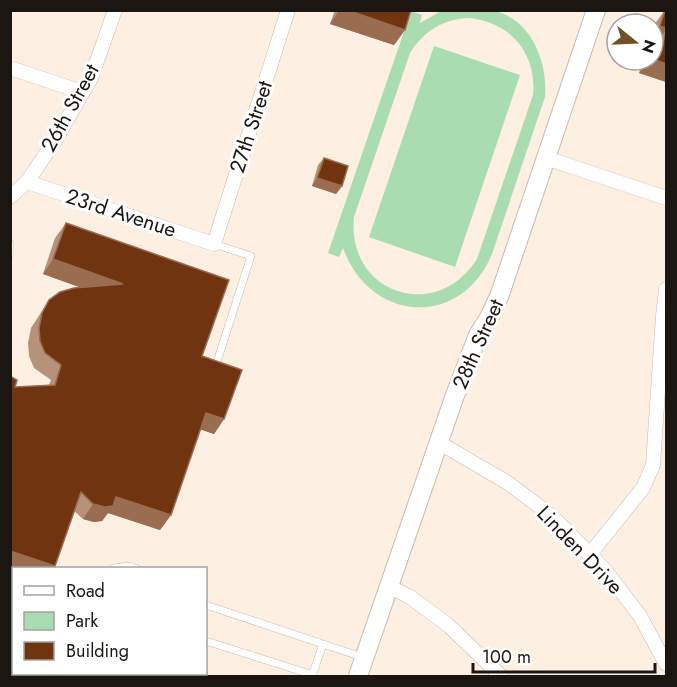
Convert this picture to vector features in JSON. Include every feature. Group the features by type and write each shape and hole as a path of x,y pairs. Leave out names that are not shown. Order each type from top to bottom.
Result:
{"street":[{"name":"26th Street","path":"10,197 27,182 54,142 91,78 115,10"},
{"name":"27th Street","path":"214,244 288,10"},
{"name":"28th Street","path":"358,676 438,442 478,335 500,294 596,10"},
{"path":"10,68 82,92"},
{"path":"546,158 666,198"},
{"name":"23rd Avenue","path":"27,182 214,244"},
{"path":"590,554 643,488 653,465 666,289"},
{"name":"Linden Drive","path":"438,442 508,483 552,516 604,569 640,616 666,664"},
{"path":"388,585 410,597 448,625 501,676"}],"lane":[{"path":"10,244 10,254"},
{"path":"214,244 251,256 214,371"},
{"path":"207,605 364,658"},
{"path":"207,641 313,676 323,644"}],"green space":[{"path":"443,10 489,10 508,16 519,23 535,45 544,70 545,97 492,254 478,278 459,295 438,305 416,307 394,303 373,291 356,273 343,248 339,257 328,253 411,11 422,15 420,23","holes":["469,18 484,21 509,33 526,54 531,66 533,95 477,259 460,279 439,291 418,294 397,291 379,281 364,265 355,243 354,217 410,53 415,45 435,28 451,21"]},
{"path":"434,46 520,75 455,267 369,237"}],"building":[{"path":"347,10 411,10 405,30"},
{"path":"666,32 666,64 665,64"},
{"path":"324,158 348,166 342,186 317,178"},
{"path":"66,223 229,280 202,356 242,370 224,419 206,413 171,515 116,497 113,506 93,504 81,492 55,566 10,551 10,376 17,380 15,387 55,385 61,365 45,353 40,341 39,328 42,313 49,300 60,292 74,288 123,284 53,259"}]}
